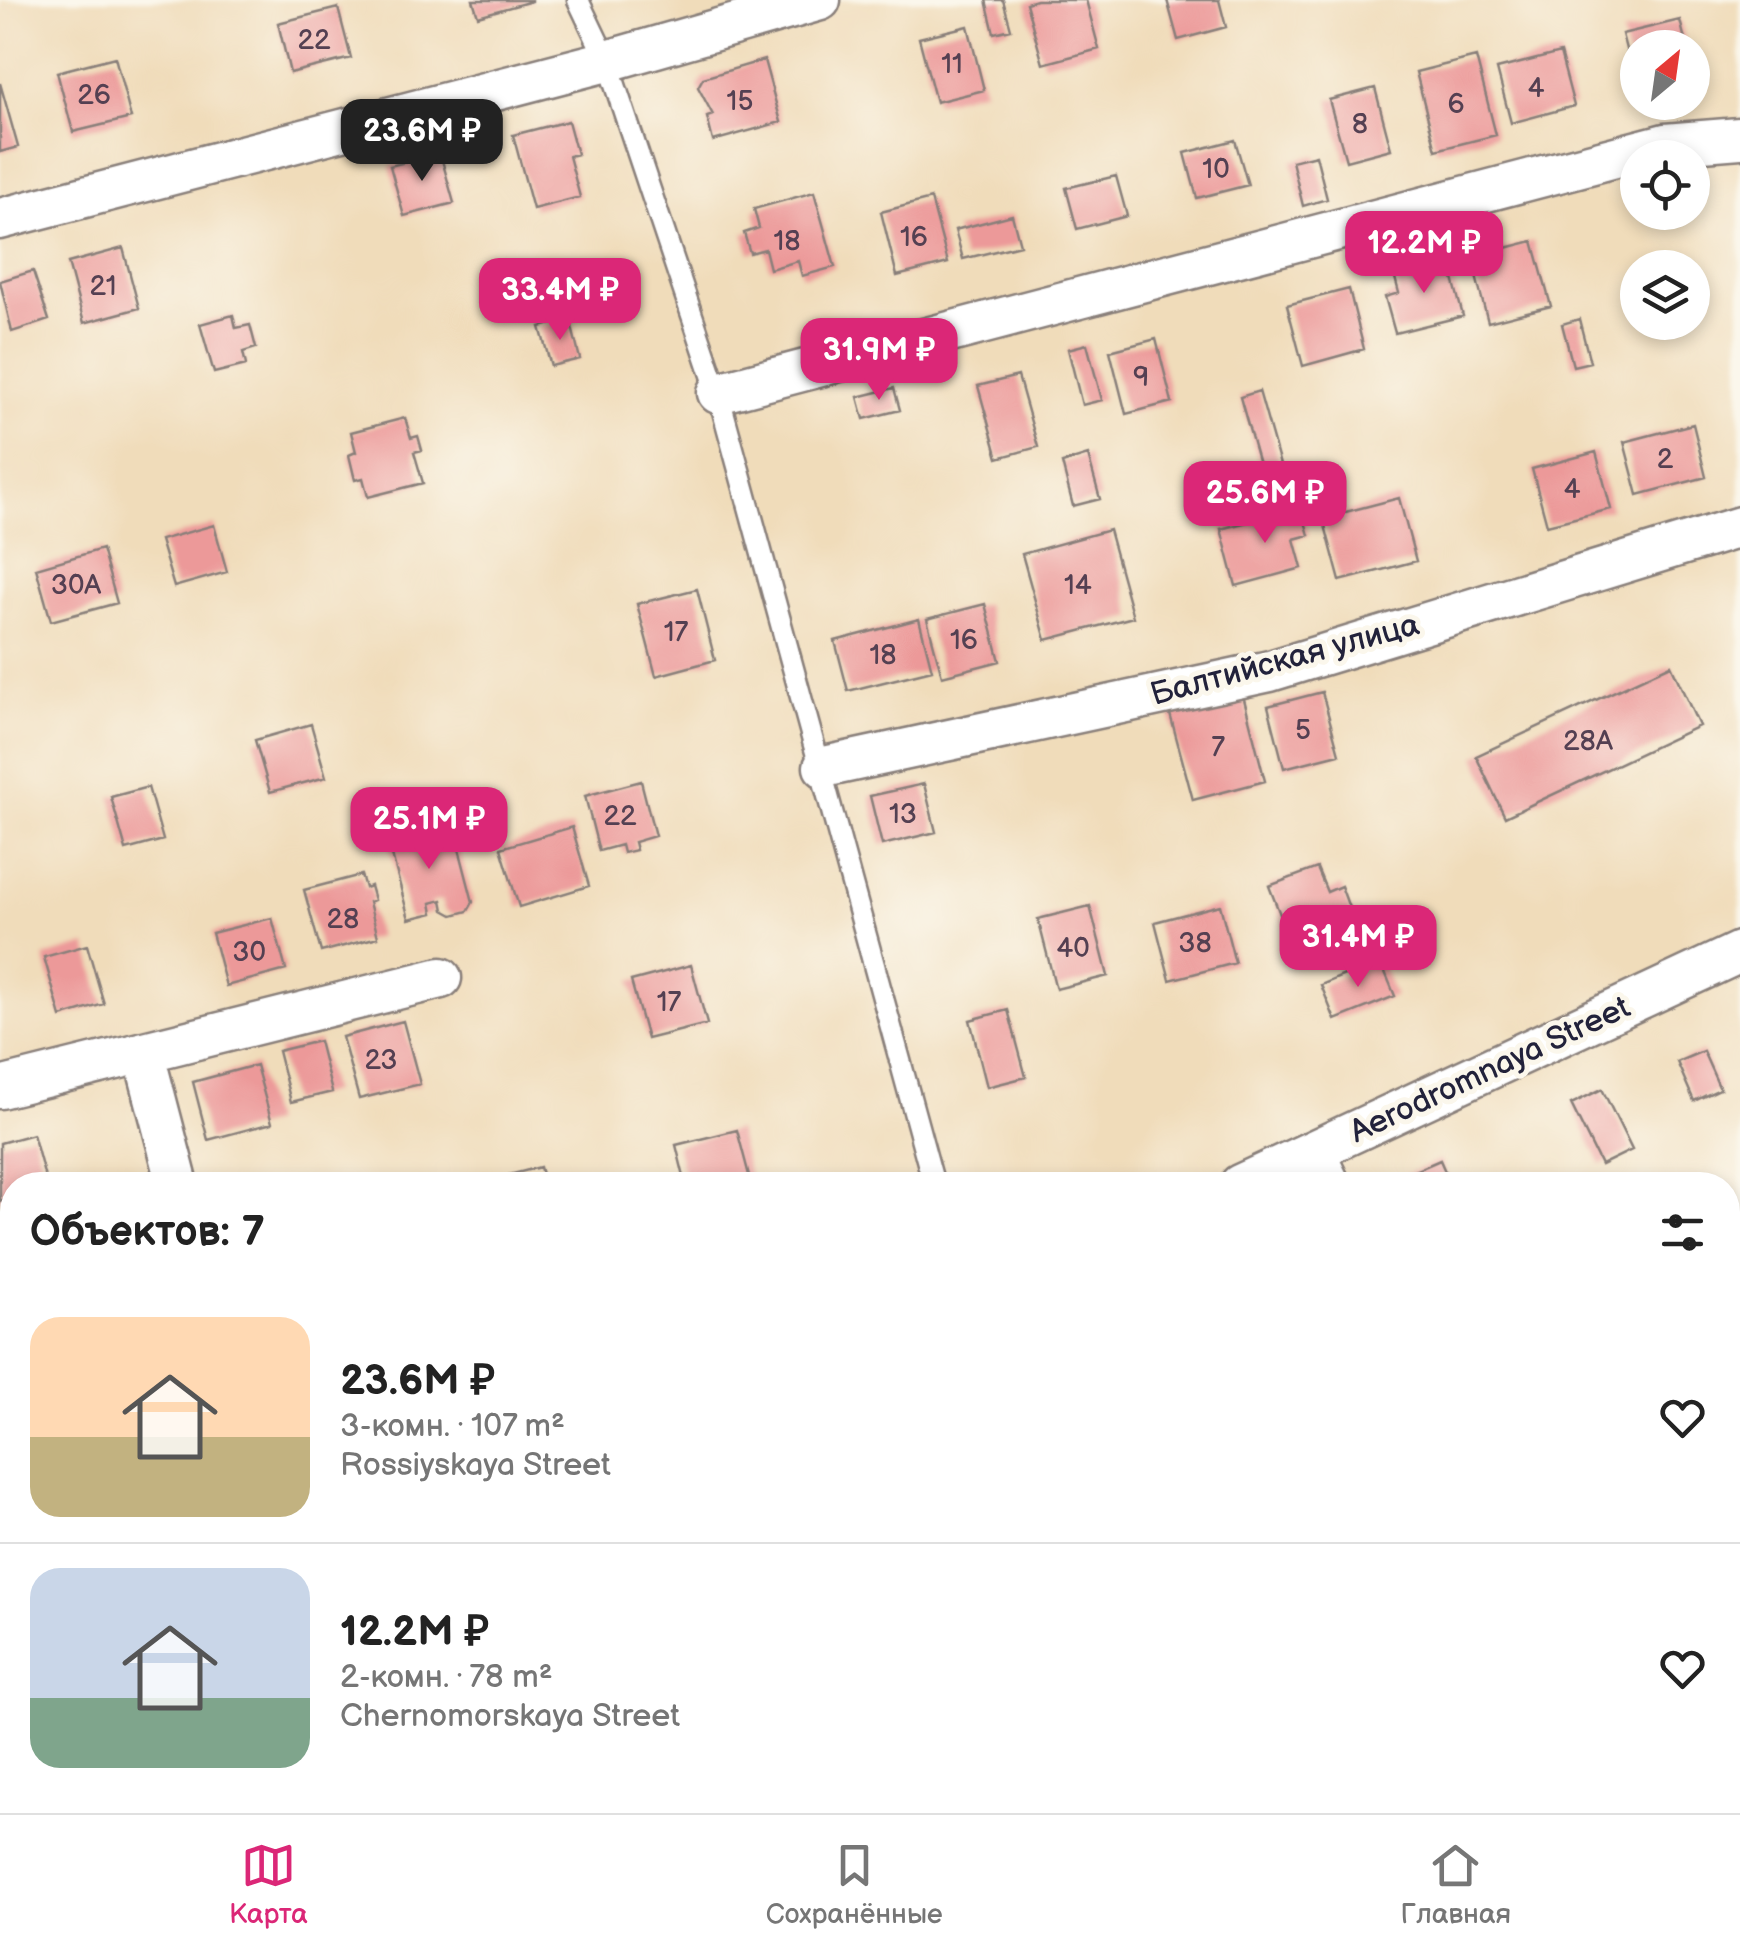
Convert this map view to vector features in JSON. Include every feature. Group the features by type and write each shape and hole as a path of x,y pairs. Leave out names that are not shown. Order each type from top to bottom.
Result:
{"street":[{"path":"0,219 607,61 820,0"},
{"path":"718,393 1666,144 1740,138"},
{"name":"Балтийская улица","path":"824,767 1270,670 1740,528"},
{"name":"Aerodromnaya Street","path":"1322,1169 1740,952"},
{"path":"0,1088 441,978"},
{"path":"144,1055 175,1172"}],"lane":[{"path":"578,0 607,61 718,393 824,767 931,1172"}],"building":[{"path":"473,0 532,0 532,1 478,16"},
{"path":"986,0 1003,0 1011,29 994,33"},
{"path":"1086,0 1099,49 1043,64 1026,3"},
{"path":"1167,0 1219,0 1226,27 1178,40"},
{"path":"338,8 351,58 290,73 278,23"},
{"path":"1680,20 1682,30 1639,30"},
{"path":"968,26 984,90 936,102 919,38"},
{"path":"1560,53 1574,106 1511,123 1497,69"},
{"path":"115,57 131,118 73,132 57,72"},
{"path":"1476,57 1496,135 1436,150 1416,72"},
{"path":"764,60 781,122 713,141 707,117 713,115 698,87 703,78"},
{"path":"0,83 18,147 0,152"},
{"path":"1375,88 1391,149 1346,161 1329,100"},
{"path":"568,121 577,154 569,156 580,197 533,209 513,135"},
{"path":"1235,140 1248,185 1197,198 1185,153"},
{"path":"440,153 454,203 404,216 390,166"},
{"path":"1316,155 1327,199 1303,206 1292,161"},
{"path":"1116,176 1127,216 1077,229 1066,188"},
{"path":"814,192 835,267 802,276 798,261 770,269 765,249 750,253 744,233 759,228 754,209"},
{"path":"931,199 948,263 897,276 881,212"},
{"path":"1012,215 1020,245 963,259 955,230"},
{"path":"1533,241 1551,306 1488,322 1471,257"},
{"path":"123,248 139,308 84,323 68,263"},
{"path":"1447,256 1463,316 1395,333 1385,297 1399,293 1393,270"},
{"path":"33,271 49,320 12,332 0,281"},
{"path":"1349,289 1364,349 1303,366 1287,305"},
{"path":"233,315 236,328 250,325 256,348 243,352 246,365 214,373 200,324"},
{"path":"570,319 580,359 551,366 540,327"},
{"path":"1579,319 1590,362 1573,366 1562,324"},
{"path":"1156,339 1172,402 1126,414 1110,351"},
{"path":"1087,344 1102,400 1082,405 1068,349"},
{"path":"1018,376 1038,447 998,458 978,386"},
{"path":"894,388 900,410 864,419 858,397"},
{"path":"1259,391 1280,465 1261,471 1240,397"},
{"path":"405,418 411,438 418,436 422,450 414,452 423,483 368,497 363,478 355,480 349,455 356,452 351,432"},
{"path":"1693,424 1706,477 1638,495 1624,442"},
{"path":"1596,452 1611,509 1547,525 1532,469"},
{"path":"1088,455 1100,499 1073,506 1062,463"},
{"path":"1399,498 1416,561 1340,581 1323,518"},
{"path":"1301,508 1309,535 1294,539 1302,568 1236,586 1221,529"},
{"path":"214,525 227,572 174,587 160,540"},
{"path":"1109,530 1133,617 1046,640 1022,554"},
{"path":"102,549 117,603 51,621 36,568"},
{"path":"697,589 715,660 656,676 637,604"},
{"path":"985,604 1000,661 942,676 927,619"},
{"path":"919,619 932,670 848,691 835,641"},
{"path":"1671,665 1699,726 1505,817 1476,756"},
{"path":"1322,692 1339,754 1284,768 1268,706"},
{"path":"1243,695 1265,781 1193,800 1170,714"},
{"path":"311,724 326,777 270,792 255,740"},
{"path":"641,781 655,836 634,842 636,850 623,853 621,845 599,851 585,796"},
{"path":"924,784 936,832 882,845 870,796"},
{"path":"148,787 163,840 126,850 111,797"},
{"path":"412,822 418,843 455,833 473,902 468,911 453,915 444,910 442,900 431,903 433,913 409,919 385,829"},
{"path":"572,827 589,886 519,907 501,848"},
{"path":"1317,868 1327,892 1341,886 1355,924 1293,948 1269,886"},
{"path":"361,875 374,900 369,902 378,937 321,952 304,890"},
{"path":"1220,905 1235,963 1170,980 1155,922"},
{"path":"1090,906 1108,976 1056,989 1038,919"},
{"path":"272,918 286,970 226,986 212,933"},
{"path":"87,945 104,1004 61,1017 44,957"},
{"path":"1380,960 1395,996 1335,1020 1321,985"},
{"path":"691,965 707,1024 647,1039 631,981"},
{"path":"1008,1010 1026,1077 987,1087 970,1020"},
{"path":"403,1021 420,1084 359,1099 342,1037"},
{"path":"319,1041 332,1092 291,1102 278,1051"},
{"path":"1703,1051 1720,1089 1694,1101 1677,1062"},
{"path":"256,1065 272,1123 208,1140 193,1082"},
{"path":"1602,1089 1632,1150 1601,1165 1571,1104"},
{"path":"737,1130 748,1172 683,1172 676,1145"},
{"path":"33,1134 43,1172 0,1172 0,1143"},
{"path":"1440,1160 1445,1172 1412,1172"}]}
